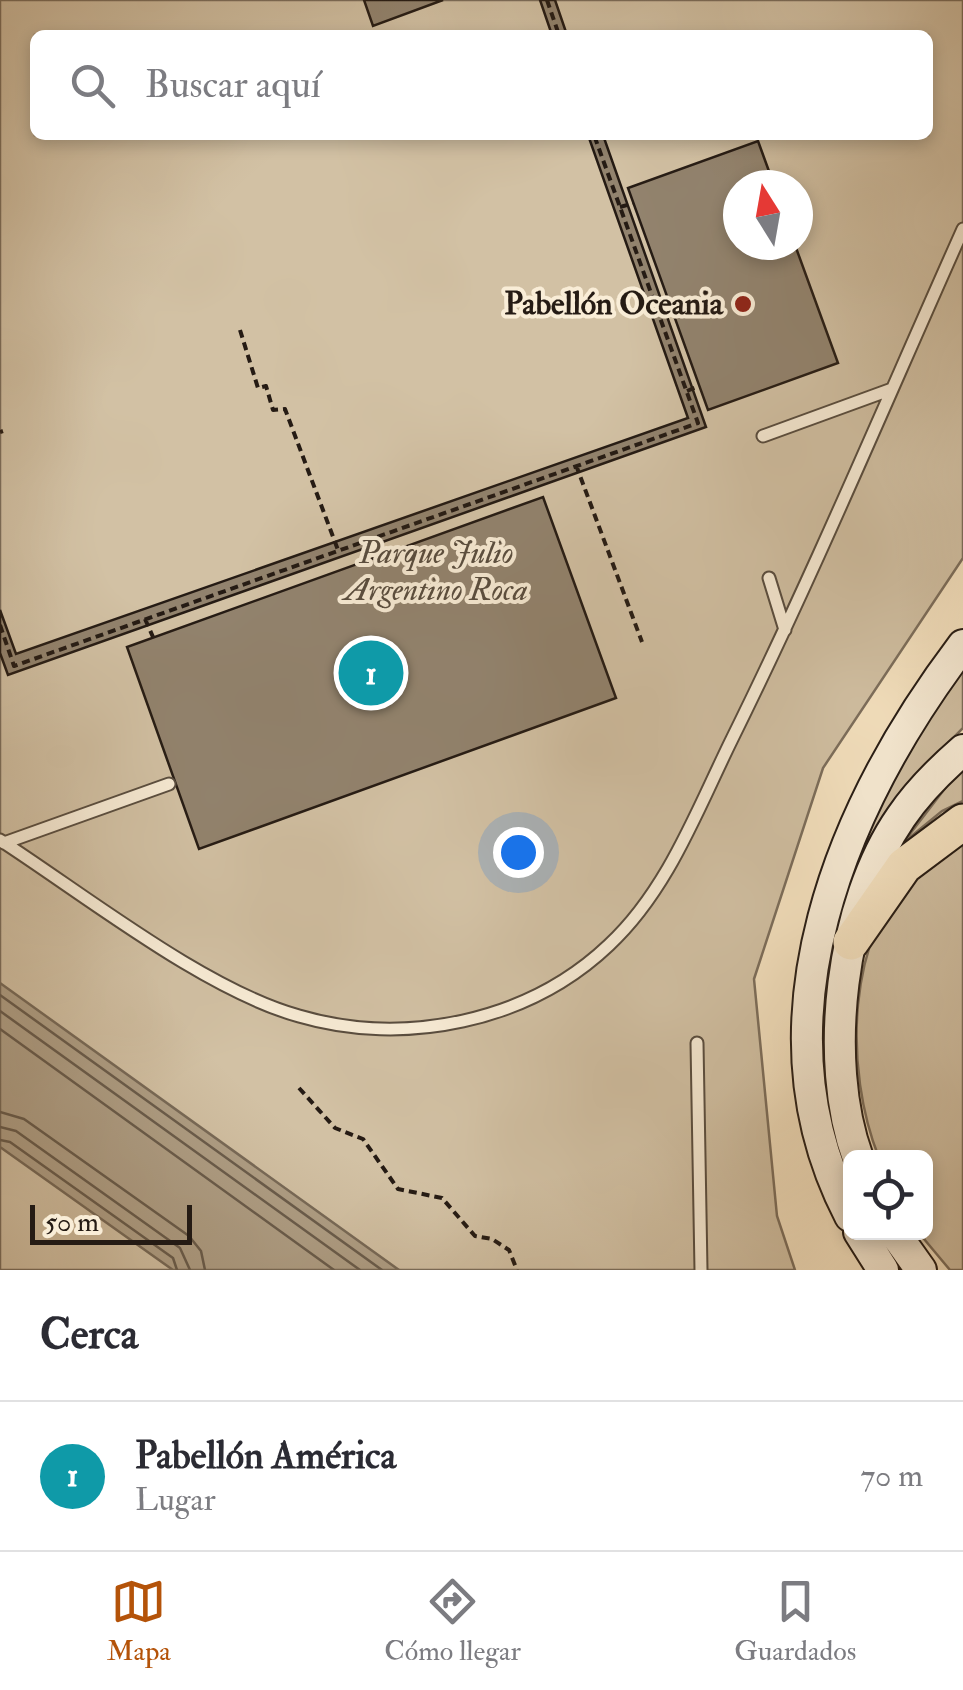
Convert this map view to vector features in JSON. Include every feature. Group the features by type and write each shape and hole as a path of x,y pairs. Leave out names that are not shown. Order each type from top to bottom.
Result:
{"main road":[{"path":"843,1200 823,1154 807,1073 805,1032 815,946 840,862 872,788 921,702 963,645"},
{"path":"856,1150 841,1068 842,1002 851,942 870,880 900,818 963,750"},
{"path":"851,942 904,866 963,822"},
{"path":"865,1240 883,1270"},
{"path":"900,1240 921,1270"}],"lane":[{"path":"2,842 224,985 298,1016 376,1032 437,1028 496,1011 559,984 608,947 651,900 785,630 963,229"},
{"path":"763,436 892,390"},
{"path":"769,578 785,630"},
{"path":"2,842 168,784"},
{"path":"697,1044 702,1270"}],"path":[{"path":"546,0 557,30"},
{"path":"0,626 14,666 698,423 596,140"},
{"path":"620,207 634,202"},
{"path":"240,330 258,388 266,386 273,410 285,408 338,550"},
{"path":"687,391 700,386"},
{"path":"576,465 642,642"},
{"path":"145,619 153,637"},
{"path":"299,1088 336,1128 363,1139 398,1189 442,1198 474,1236 492,1239 508,1250 517,1270"}],"green space":[{"name":"Parque Julio Argentino Roca","path":"0,0 963,0 963,558 823,768 754,979 777,1216 795,1270 0,1270"},
{"path":"963,655 963,728 902,790 850,867 876,795"},
{"path":"963,765 963,801 942,811 903,843"},
{"path":"963,834 963,1270 950,1270 925,1240 933,1240 933,1150 876,1150 860,1085 857,1045 864,965 876,928 894,894 918,865"}],"water":[{"path":"0,983 399,1270 173,1270 0,1147"}],"building":[{"path":"364,0 443,0 373,26"},
{"path":"540,0 555,0 565,30 550,30"},
{"path":"590,140 605,140 706,427 8,675 0,653 0,610 16,654 688,418"},
{"name":"Pabellón Oceania","path":"758,141 769,170 723,170 723,260 800,260 838,363 708,410 628,188"},
{"path":"543,497 616,698 199,849 127,647"}],"place":[{"name":"Pabellón Oceania","path":"743,304"},
{"name":"Pabellón América","path":"371,673"}]}
